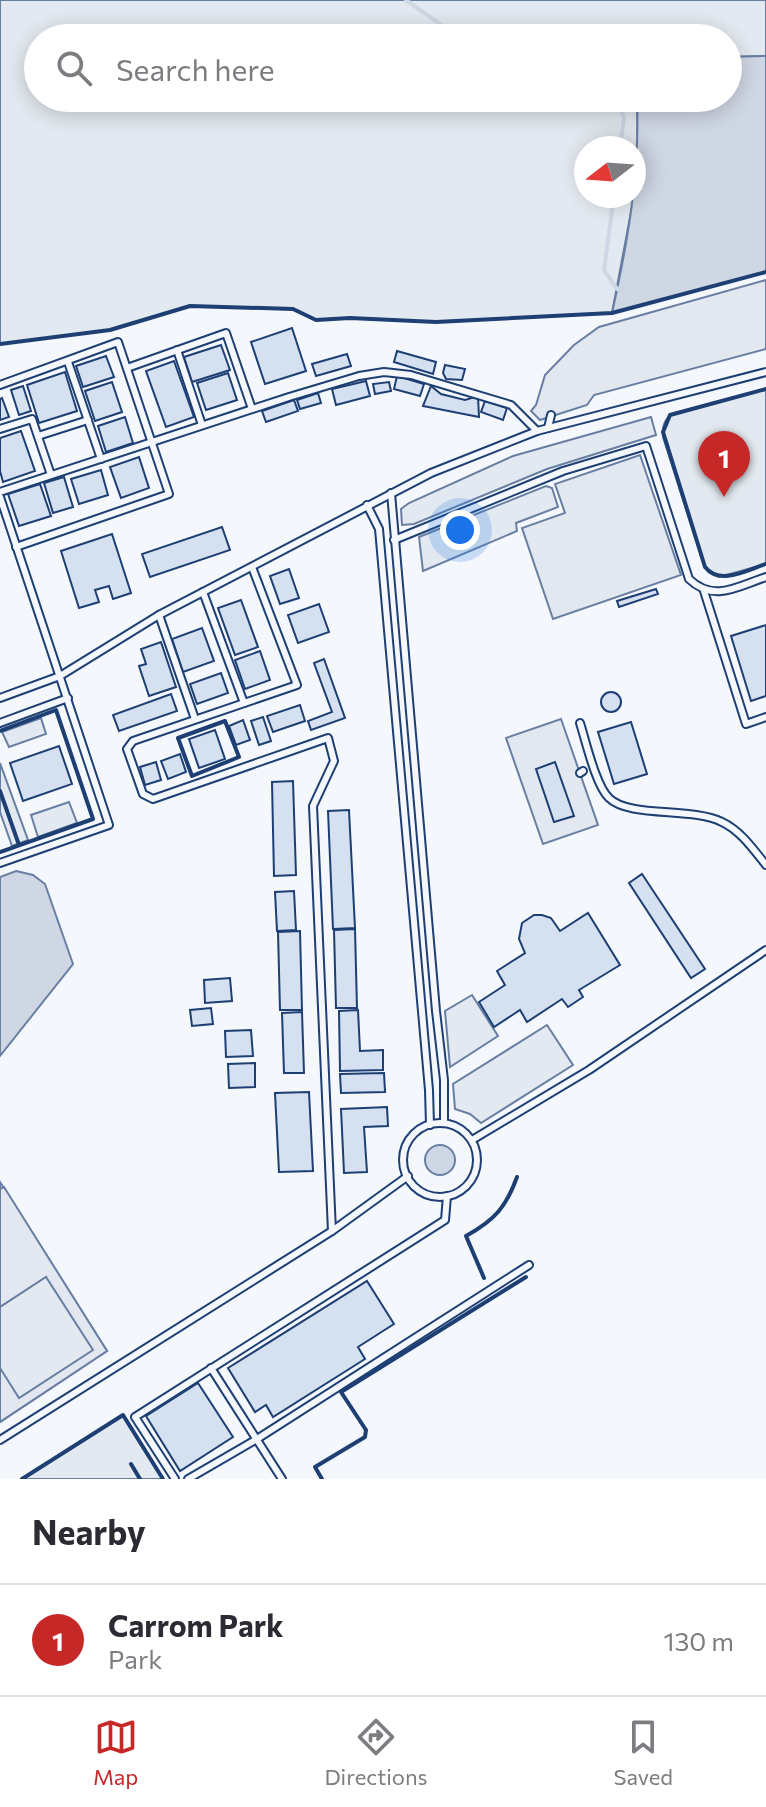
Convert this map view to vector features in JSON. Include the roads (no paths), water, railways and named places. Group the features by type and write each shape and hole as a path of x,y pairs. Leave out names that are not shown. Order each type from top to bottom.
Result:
{"lane":[{"path":"127,368 226,333 252,409"},
{"path":"0,385 118,342 169,494 16,547"},
{"path":"177,350 202,425"},
{"path":"68,362 101,459"},
{"path":"0,863 109,825 0,494 252,409 359,376 384,372 411,375 511,405 537,431"},
{"path":"0,698 60,676 159,615 431,473 537,431 766,372"},
{"path":"548,428 551,415"},
{"path":"0,429 32,419 51,475"},
{"path":"38,436 88,420"},
{"path":"394,540 563,471 646,446 689,579 704,591 714,593 766,577"},
{"path":"391,493 444,1080 444,1123"},
{"path":"367,505 379,529 430,1125"},
{"path":"252,567 297,685 133,741 127,749 143,794 153,799 328,738 334,761 313,806 332,1231"},
{"path":"704,591 746,724 766,717"},
{"path":"203,592 244,703"},
{"path":"159,615 195,719"},
{"path":"0,723 68,698"},
{"path":"580,723 607,798 622,807 691,813 721,821 740,833 766,865"},
{"path":"472,1140 589,1070 766,950"},
{"path":"444,1123 460,1128 472,1140 476,1151 474,1175 468,1185 447,1196 436,1196 424,1193 408,1176 404,1157 417,1132 430,1125 444,1123"},
{"path":"0,1440 332,1231 408,1176"},
{"path":"175,1479 135,1417 445,1220 447,1196"},
{"path":"188,1479 257,1439 529,1265"},
{"path":"211,1368 282,1479"}],"waterway":[{"path":"406,0 440,24"},
{"path":"622,112 622,136"},
{"path":"612,208 604,270 617,289 621,288"}],"place":[{"name":"Carrom Park","path":"724,497"}]}
